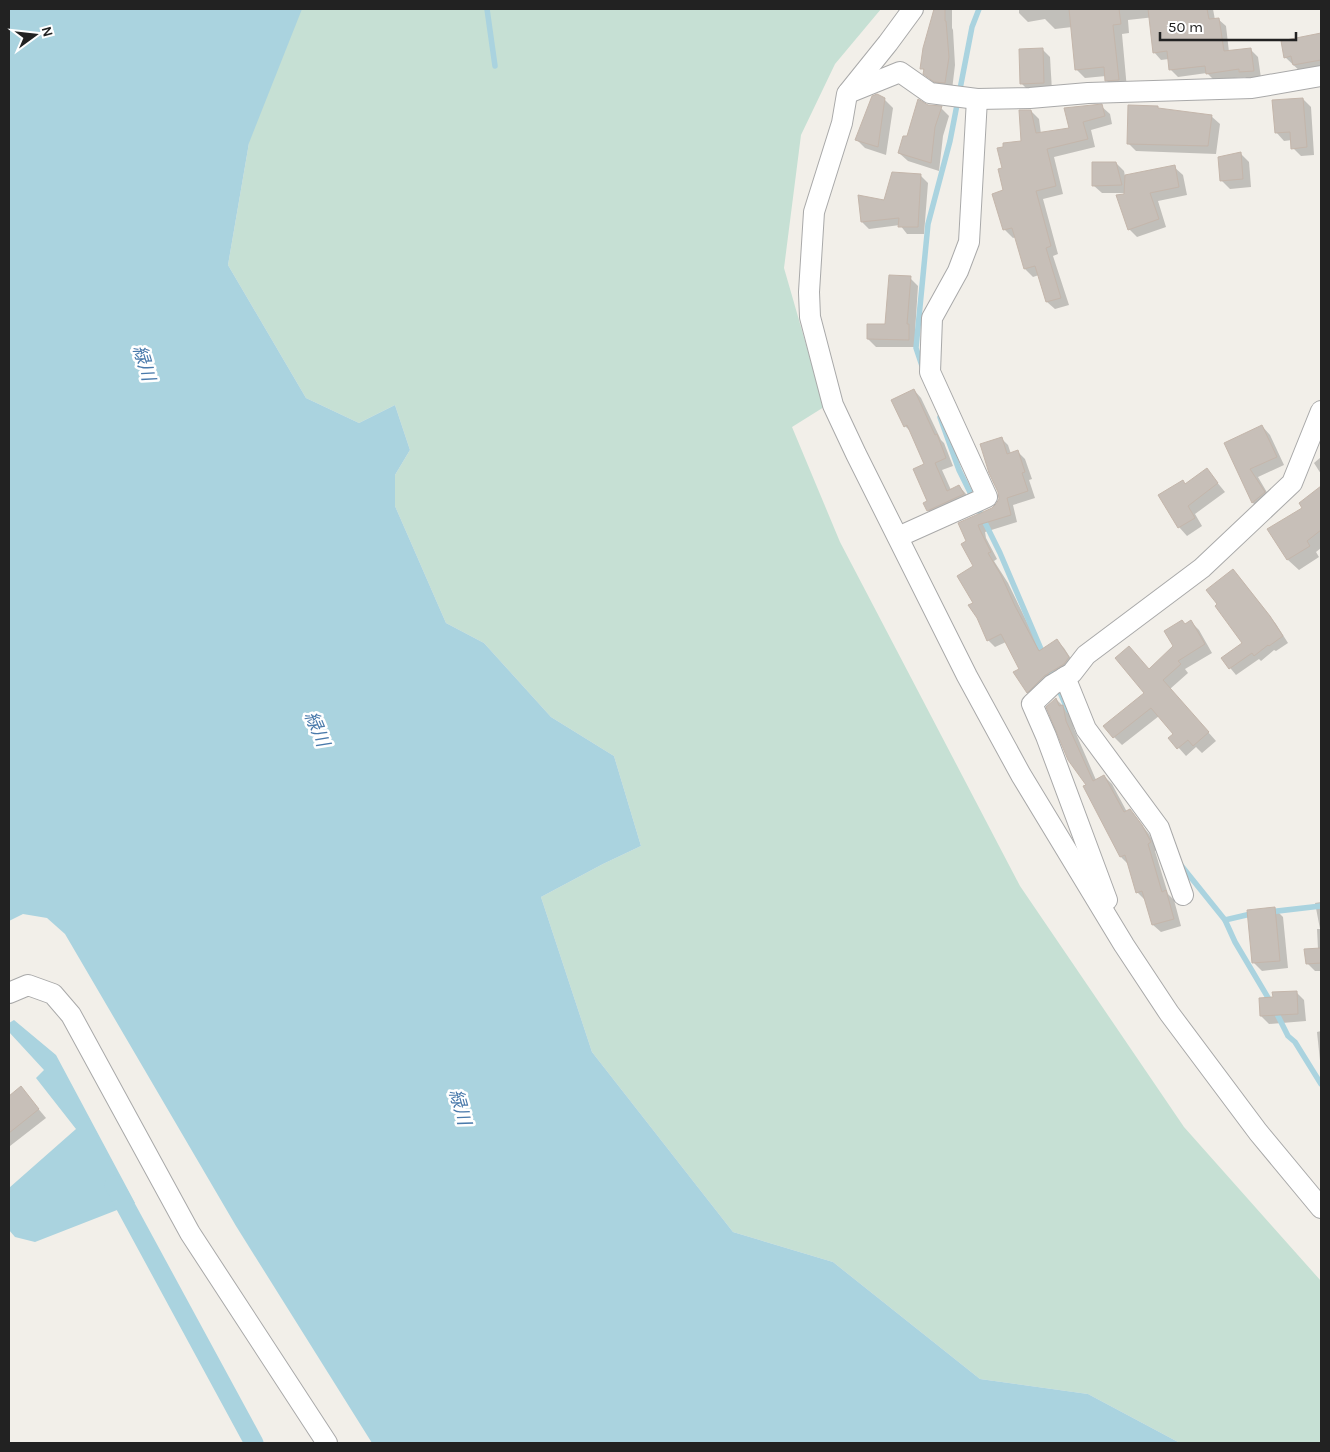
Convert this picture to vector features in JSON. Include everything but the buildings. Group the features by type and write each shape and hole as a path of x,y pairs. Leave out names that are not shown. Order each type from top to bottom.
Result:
{"street":[{"path":"913,9 847,94 842,123 814,212 809,292 810,317 833,405 968,676 1021,775 1124,944 1181,1029 1258,1132 1321,1208"},
{"path":"847,94 900,72 930,92 977,99 1030,98 1088,93 1252,88 1321,76"},
{"path":"898,538 987,497 930,372 932,318 958,271 969,242 977,99"},
{"path":"1124,944 1046,736 1032,704 1052,685 1072,673 1086,655 1202,568 1292,483 1321,411"},
{"path":"1065,677 1086,728 1159,828 1183,895"},
{"path":"9,992 28,985 53,994 71,1014 190,1233 327,1443"}],"green space":[{"path":"207,9 881,9 835,64 801,135 784,268 824,407 792,427 840,542 1020,886 1184,1127 1321,1281 1321,1443 1180,1443 1088,1394 980,1379 833,1262 733,1232 592,1052 541,897 641,846 614,756 551,717 484,643 446,623 395,506 395,475 410,450 395,405 359,423 306,398 228,265 249,143"}],"water":[{"name":"緑川","path":"9,9 302,9 249,143 228,265 306,398 359,423 395,405 410,450 395,475 395,506 446,623 484,643 551,717 614,756 641,846 541,897 592,1052 733,1232 833,1262 980,1379 1088,1394 1180,1443 372,1443 236,1226 65,934 47,918 23,914 9,921"},
{"path":"14,1020 56,1055 135,1203 35,1242 15,1237 9,1230 9,1188 76,1129 36,1078 44,1070 9,1032 9,1023"}],"waterway":[{"path":"487,9 495,66"},
{"path":"922,366 916,348 928,224 950,141 972,27 979,9"},
{"path":"940,417 959,470 1000,553 1044,656"},
{"path":"1048,665 1069,711"},
{"path":"1180,864 1225,920 1235,942 1273,1006 1288,1036 1295,1042 1321,1084"},
{"path":"1269,912 1321,906"},
{"path":"1225,920 1255,913"},
{"path":"114,1185 254,1443"}]}
